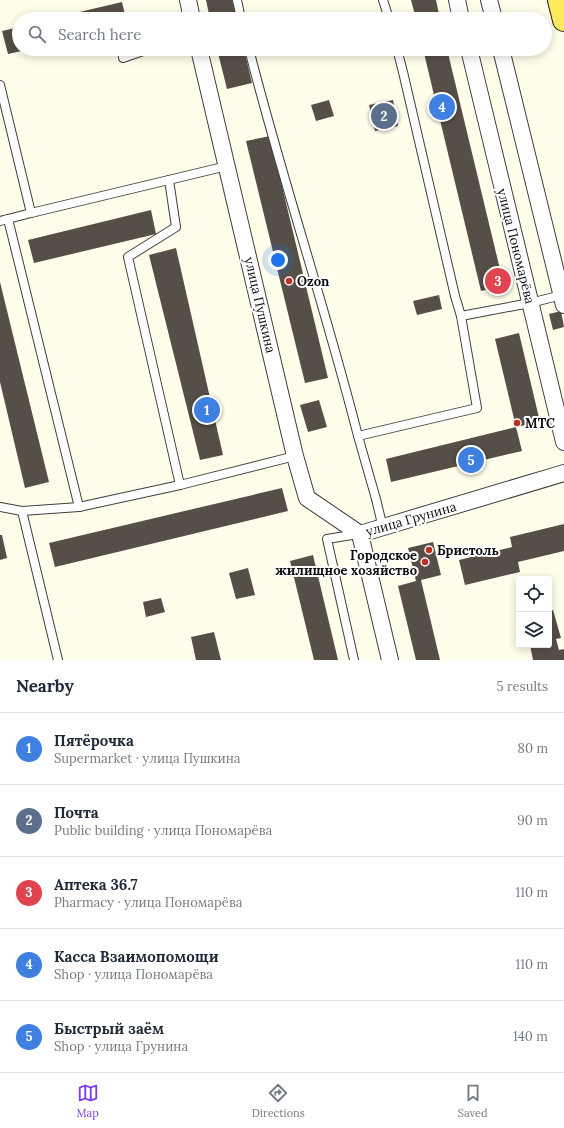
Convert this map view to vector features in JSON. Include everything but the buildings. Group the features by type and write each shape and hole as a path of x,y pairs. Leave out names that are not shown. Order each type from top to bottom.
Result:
{"main road":[{"path":"559,0 564,20"}],"street":[{"path":"188,0 191,12"},
{"path":"457,0 460,12"},
{"path":"489,0 492,12"},
{"name":"улица Пушкина","path":"201,56 295,456 307,498 360,534"},
{"name":"улица Пономарёва","path":"470,56 564,442"},
{"path":"503,56 563,300"},
{"name":"улица Грунина","path":"390,660 360,534 564,474"}],"lane":[{"path":"237,0 240,12"},
{"path":"383,0 386,12"},
{"path":"123,58 129,56"},
{"path":"251,56 264,110 344,382 383,528"},
{"path":"358,436 477,408 461,316 399,56"},
{"path":"0,85 31,213"},
{"path":"79,507 4,220 227,166"},
{"path":"169,180 176,227 128,257 180,485"},
{"path":"461,316 530,303 563,300"},
{"path":"0,508 22,511 79,507 180,485 295,456"},
{"path":"22,511 58,660"},
{"path":"354,660 327,539 360,534"}],"place":[{"name":"Касса Взаимопомощи","path":"442,107"},
{"name":"Почта","path":"384,116"},
{"name":"Ozon","path":"289,281"},
{"name":"Аптека 36.7","path":"498,281"},
{"name":"Пятёрочка","path":"207,410"},
{"name":"МТС","path":"517,423"},
{"name":"Быстрый заём","path":"471,460"},
{"name":"Бристоль","path":"429,550"},
{"name":"Городское жилищное хозяйство","path":"425,562"}]}
